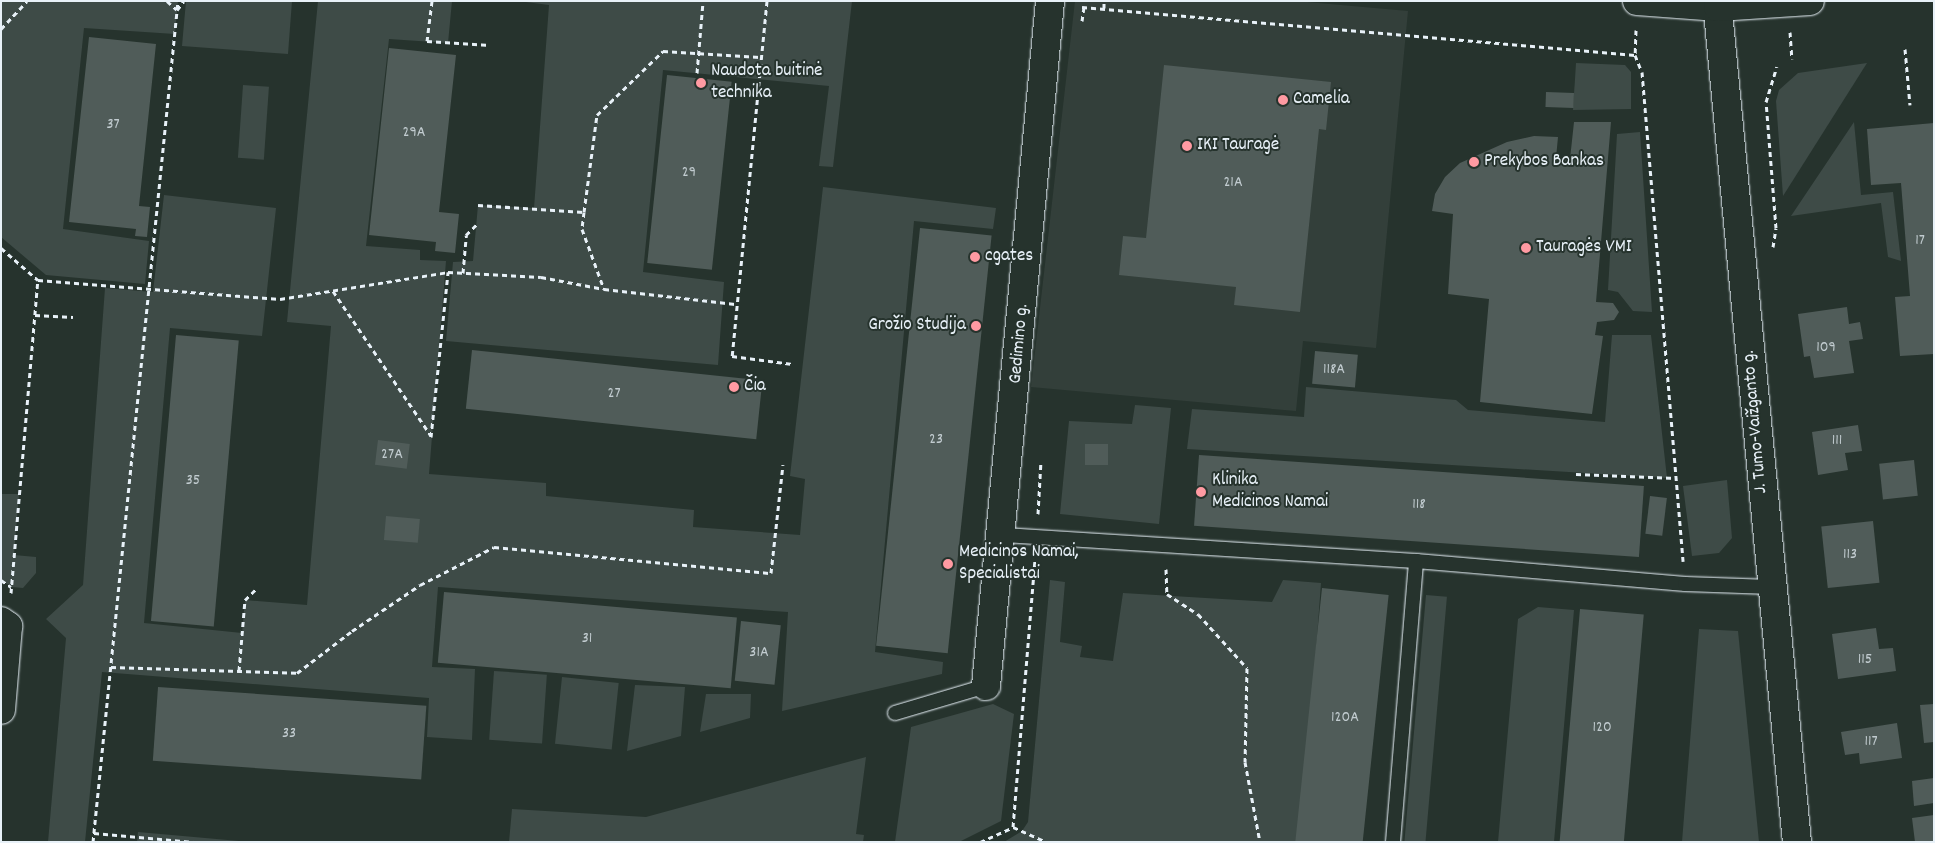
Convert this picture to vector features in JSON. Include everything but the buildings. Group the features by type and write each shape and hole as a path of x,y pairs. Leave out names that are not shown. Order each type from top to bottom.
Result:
{"street":[{"path":"1636,1 1718,4 1810,1"},
{"name":"Gedimino g.","path":"986,686 1003,534 1050,3"},
{"name":"J. Tumo-Vaižganto g.","path":"1718,4 1771,586 1797,842"},
{"path":"1,710 5,624"}],"lane":[{"path":"1003,534 1166,546 1416,560 1685,584 1771,586"},
{"path":"1393,842 1416,560"},
{"path":"896,713 986,686"}],"path":[{"path":"1,29 27,1"},
{"path":"167,1 177,10"},
{"path":"93,842 178,1"},
{"path":"177,10 184,1"},
{"path":"432,1 427,41 490,46"},
{"path":"697,73 703,1"},
{"path":"766,1 732,356 792,364"},
{"path":"1104,1 1104,8"},
{"path":"1050,3 1635,55 1642,72 1647,159 1685,584"},
{"path":"1905,49 1910,105"},
{"path":"604,289 582,229 597,114 663,51 760,57"},
{"path":"478,205 584,212"},
{"path":"462,273 466,236 477,224"},
{"path":"1,248 38,280 149,288 178,293 280,299 448,272 541,277 604,289 736,304"},
{"path":"333,291 431,437 448,272"},
{"path":"5,624 12,587 38,280"},
{"path":"35,315 73,317"},
{"path":"111,667 297,673 352,631 420,586 494,547 771,573 783,465"},
{"path":"1576,474 1676,478"},
{"path":"1166,546 1167,594 1198,614 1247,668 1245,762 1260,842"},
{"path":"1,580 12,587"},
{"path":"239,671 245,600 256,589"},
{"path":"980,842 1013,827 1047,842"},
{"path":"94,833 194,842"}],"shaded area":[{"path":"1,1 178,1 175,34 84,28 63,229 149,241 145,284 46,275 1,237"},
{"path":"186,1 292,1 288,54 182,46"},
{"path":"318,1 452,1 448,43 389,39 366,246 420,250 420,260 446,261 429,474 546,483 546,496 694,510 693,527 800,535 805,479 790,476 823,187 996,208 993,229 914,221 875,652 943,662 942,674 782,711 788,612 438,587 432,667 475,669 472,740 427,737 429,698 102,672 85,842 48,842 66,638 46,619 83,585 105,288 153,292 164,195 276,208 262,336 170,328 144,623 242,633 245,600 307,605 331,326 287,322"},
{"path":"518,1 852,1 833,167 819,166 829,86 663,70 643,272 724,282 718,365 446,341 453,262 473,261 478,205 534,208 549,5"},
{"path":"1075,1 1296,1 1408,11 1376,348 1303,341 1296,411 1031,387"},
{"path":"1576,63 1625,65 1631,72 1631,109 1573,110"},
{"path":"1867,63 1783,196 1776,101 1779,90 1798,73"},
{"path":"243,85 269,87 264,160 238,158"},
{"path":"1854,122 1861,195 1893,192 1901,261 1888,257 1881,203 1791,216"},
{"path":"1640,132 1652,312 1633,311 1618,292 1608,290 1617,134"},
{"path":"1612,335 1651,335 1667,478 1187,449 1192,409 1304,417 1306,387 1456,400 1468,410 1605,422"},
{"path":"1135,405 1171,408 1159,524 1060,514 1069,421 1132,424"},
{"path":"1727,480 1732,538 1719,553 1692,556 1683,486"},
{"path":"1,494 19,494 14,555 36,557 36,573 23,588 12,587 1,580"},
{"path":"1050,580 1065,582 1060,642 1082,646 1080,657 1113,661 1123,593 1272,602 1283,580 1321,583 1302,842 1004,842 1022,831 1028,822"},
{"path":"1426,595 1447,597 1425,842 1404,842"},
{"path":"1538,607 1574,610 1554,842 1498,842 1518,619"},
{"path":"1699,629 1738,631 1759,842 1682,842"},
{"path":"494,671 547,675 542,744 489,740"},
{"path":"562,677 619,683 612,750 555,744"},
{"path":"635,685 685,687 681,736 627,751"},
{"path":"706,694 751,694 750,718 700,732"},
{"path":"993,704 1014,714 1001,821 959,842 895,842 911,727"},
{"path":"866,757 856,834 864,835 863,842 509,842 512,809 646,817"},
{"path":"138,832 250,842 137,842"}],"place":[{"name":"Naudota buitinė technika","path":"701,83"},
{"name":"Camelia","path":"1283,100"},
{"name":"IKI Tauragė","path":"1187,146"},
{"name":"Prekybos Bankas","path":"1474,162"},
{"name":"Tauragės VMI","path":"1526,248"},
{"name":"cgates","path":"975,257"},
{"name":"Grožio Studija","path":"976,326"},
{"name":"Čia","path":"734,387"},
{"name":"Klinika Medicinos Namai","path":"1201,492"},
{"name":"Medicinos Namai, Specialistai","path":"948,564"}]}
